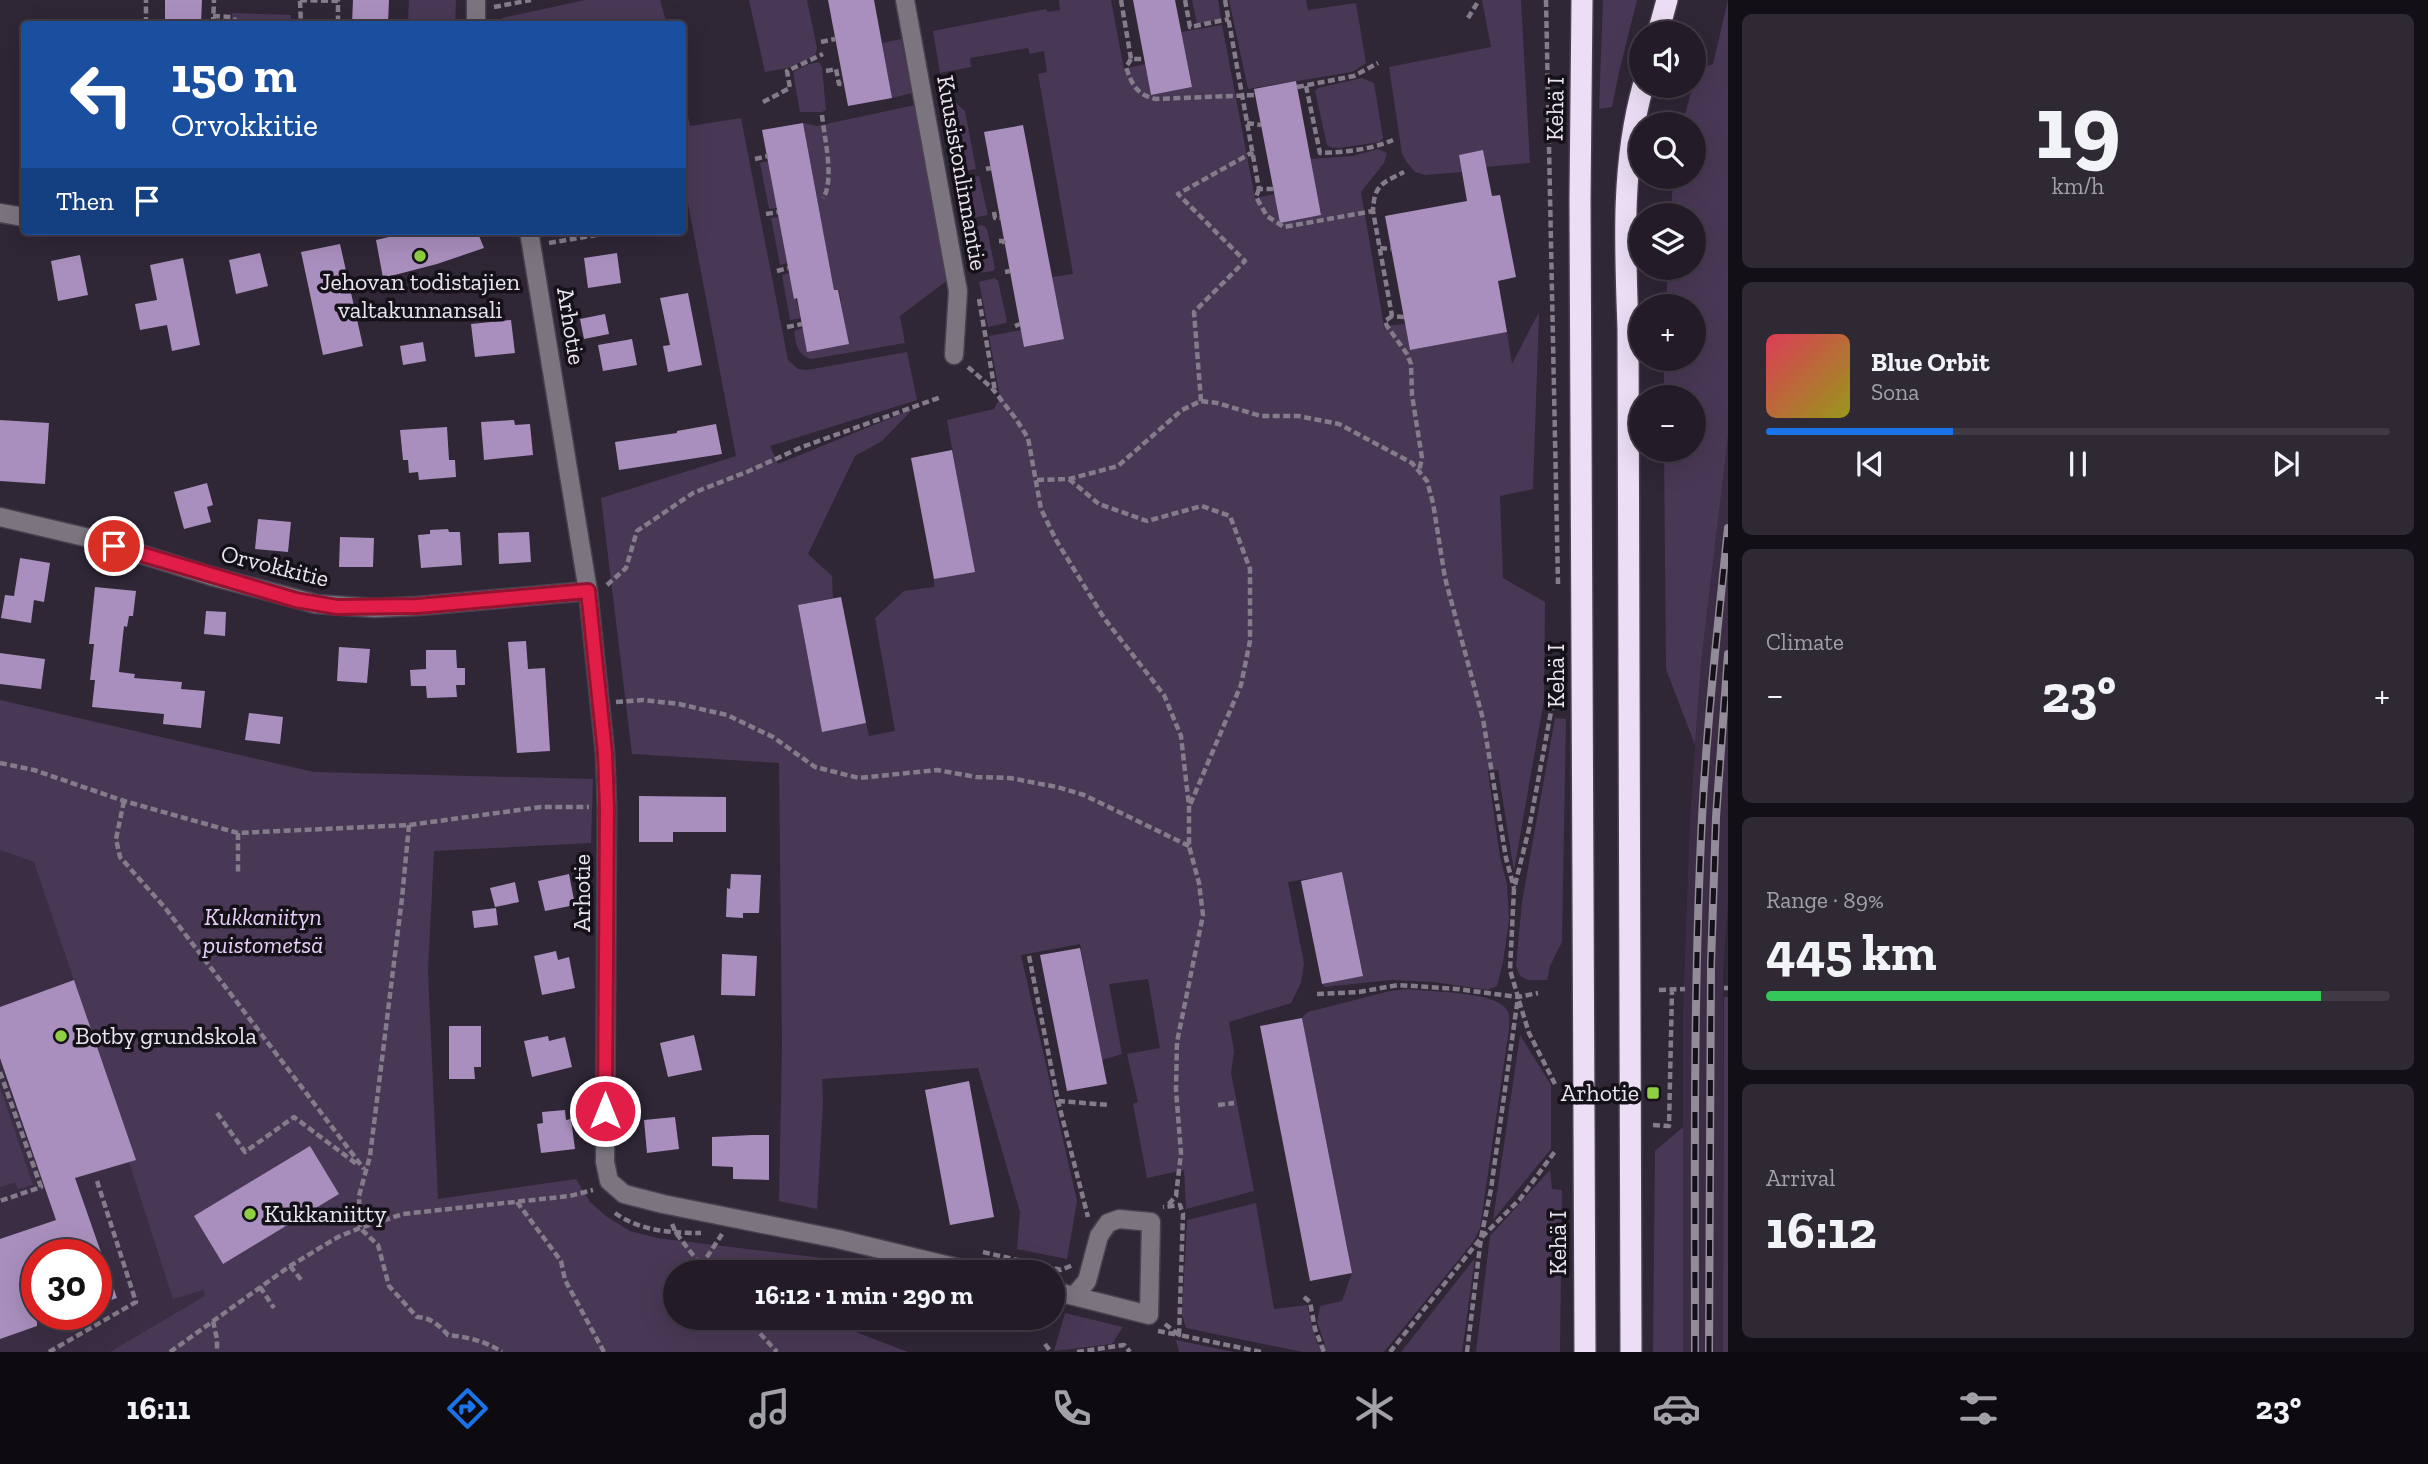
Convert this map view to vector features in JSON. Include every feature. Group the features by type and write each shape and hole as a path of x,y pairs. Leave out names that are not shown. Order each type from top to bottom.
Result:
{"highway":[{"name":"Kehä I","path":"1582,0 1580,214 1585,1352"},
{"path":"1661,21 1667,0"},
{"path":"1631,1352 1628,328 1625,231 1629,162 1640,98"}],"street":[{"path":"476,0 476,21"},
{"name":"Kuusistonlinnantie","path":"905,0 958,291 954,355"},
{"path":"0,213 21,216"},
{"name":"Arhotie","path":"530,235 588,591 600,706 607,807 605,1162 609,1181 624,1194 663,1204 838,1239 925,1260"},
{"name":"Orvokkitie","path":"0,517 89,538 211,576 316,604 360,607 418,606 588,591"},
{"path":"1065,1294 1149,1315 1154,1215 1113,1220 1099,1236 1087,1281 1074,1296"}],"path":[{"path":"146,0 146,21"},
{"path":"213,21 214,0"},
{"path":"494,7 531,0"},
{"path":"1121,0 1131,59 1126,67 1132,85 1142,96 1156,99 1226,94 1242,97 1256,95"},
{"path":"1185,0 1190,27 1229,19"},
{"path":"1225,0 1259,188 1256,197 1267,216 1284,227 1373,211"},
{"path":"1468,18 1479,0"},
{"path":"1546,0 1558,586"},
{"path":"301,21 300,1 338,1 338,21"},
{"path":"213,16 232,17 236,21"},
{"path":"821,42 835,39"},
{"path":"763,102 790,88 787,71 823,54"},
{"path":"1131,59 1144,58"},
{"path":"1297,87 1353,76 1378,63"},
{"path":"826,71 835,69 839,84 843,84"},
{"path":"1306,86 1320,153 1342,152 1394,140"},
{"path":"822,116 829,179 827,193 823,198"},
{"path":"1247,123 1261,125"},
{"path":"1201,401 1195,312 1245,261 1178,194 1253,152"},
{"path":"755,159 768,156"},
{"path":"1392,316 1373,211 1373,196 1379,185 1404,172"},
{"path":"1259,188 1273,189"},
{"path":"766,214 778,212"},
{"path":"994,212 995,218 1000,218"},
{"path":"548,244 597,235"},
{"path":"1380,248 1391,249"},
{"path":"777,271 788,268"},
{"path":"1404,317 1392,316 1385,321 1411,364 1412,395 1422,458 1419,471"},
{"path":"787,327 802,324"},
{"path":"954,355 992,388 1028,438 1041,509 1062,550 1104,618 1164,695 1181,736 1189,806 1189,846 1199,883 1203,915 1177,1042 1176,1090 1181,1153 1176,1196 1167,1207 1154,1215"},
{"path":"606,597 605,586 615,581 626,568 637,531 693,493 802,447 940,397"},
{"path":"1037,480 1069,479 1118,466 1182,410 1201,401 1261,415 1298,416 1339,424 1412,463 1427,481 1433,503 1445,578 1483,719 1506,858 1514,889"},
{"path":"1069,479 1099,504 1147,521 1202,506 1230,516 1250,569 1250,641 1241,685 1189,806"},
{"path":"1555,1084 1528,1033 1510,970 1514,889 1534,802 1559,669 1559,655"},
{"path":"600,706 619,701 643,700 679,704 727,715 773,737 815,767 859,778 937,770 976,777 1010,778 1057,787 1084,795 1189,846"},
{"path":"0,762 238,833 408,825 541,807 593,807"},
{"path":"124,801 116,839 120,857 175,920 365,1169"},
{"path":"408,825 402,898 371,1143 359,1196 360,1228 379,1245 389,1286 417,1317 424,1317 448,1335 467,1337 502,1352"},
{"path":"238,833 238,875"},
{"path":"1029,956 1058,1101 1088,1217 1099,1236"},
{"path":"1317,994 1359,992 1398,985 1518,996 1538,993"},
{"path":"1659,990 1685,989"},
{"path":"1653,1125 1669,1126 1672,990"},
{"path":"1467,1352 1481,1238 1491,1189 1518,996"},
{"path":"0,1072 41,1187 0,1202"},
{"path":"1058,1101 1110,1105"},
{"path":"1219,1105 1234,1103"},
{"path":"217,1113 244,1152 294,1117 365,1169"},
{"path":"1390,1352 1481,1238 1520,1199 1556,1150"},
{"path":"49,1352 136,1302 97,1181"},
{"path":"170,1352 290,1266 338,1237 360,1228 402,1214 570,1196 593,1191"},
{"path":"516,1202 561,1261 565,1280 604,1352"},
{"path":"663,1204 676,1233 696,1260"},
{"path":"1154,1215 1167,1207 1180,1205 1183,1214 1179,1335"},
{"path":"705,1260 723,1233"},
{"path":"981,1252 1061,1269 1072,1266 1081,1256"},
{"path":"290,1266 303,1282"},
{"path":"260,1287 274,1308"},
{"path":"1304,1297 1310,1302 1315,1329 1324,1352"},
{"path":"1149,1315 1179,1335 1261,1352"},
{"path":"213,1321 217,1352"},
{"path":"757,1330 777,1352"},
{"path":"1045,1344 1051,1352"},
{"path":"1076,1352 1124,1345 1130,1352"}],"shaded area":[{"path":"1728,436 1728,899 1723,975 1723,1352 1683,1352 1683,1013 1690,819 1701,663"},
{"name":"Botby grundskola","path":"0,850 34,862 352,1200 127,1352 0,1352"}],"green space":[{"path":"409,0 456,0 455,21 408,21"},
{"path":"585,0 660,0 666,21 502,21 502,18"},
{"path":"749,0 807,0 817,48 815,56 787,68 765,72"},
{"path":"1059,0 1111,0 1124,69 1145,64 1151,95 1192,87 1181,32 1222,25 1255,198 1275,194 1280,223 1321,215 1310,159 1353,156 1378,149 1387,153 1384,163 1361,192 1384,326 1405,324 1410,350 1507,332 1512,364 1539,312 1533,489 1500,496 1503,578 1545,602 1544,700 1514,871 1498,770 1488,771 1500,857 1507,884 1509,920 1497,986 1488,990 1434,982 1391,980 1325,987 1322,984 1363,975 1342,873 1288,882 1304,963 1301,983 1291,1003 1229,1022 1234,1051 1231,1073 1254,1191 1186,1209 1184,1170 1147,1178 1133,1104 1138,1102 1127,1054 1160,1048 1148,979 1109,984 1122,1054 1102,1060 1080,944 1021,955 1077,1201 1067,1259 1017,1249 1020,1212 978,1068 822,1079 817,1209 779,1201 782,1045 779,763 632,754 601,498 736,456 686,193 686,107 690,126 741,118 788,360 798,369 807,370 907,352 917,400 770,446 778,464 913,409 882,441 855,456 808,554 832,576 833,598 798,605 822,731 866,723 869,736 895,731 875,618 904,591 934,587 934,579 974,571 947,420 994,409 1000,397 989,336 1021,330 1025,347 1063,339 1052,277 1073,274 1038,74 1047,72 1044,51 1030,54 1028,48 970,58 971,67 940,73 933,31 1046,9 1047,12 1060,10"},
{"path":"1192,0 1218,0 1221,19 1197,24"},
{"path":"1229,0 1306,0 1308,10 1356,3 1366,63 1352,72 1248,89"},
{"path":"1482,0 1521,0 1530,163 1486,167 1482,151 1459,155 1462,172 1425,175 1415,172 1402,154 1389,67 1491,47"},
{"path":"1603,0 1637,0 1632,21 1629,21 1629,32 1612,107 1599,109"},
{"path":"1728,0 1728,436 1701,663 1695,745 1666,669 1664,462 1706,462 1706,385 1664,385 1664,371 1706,371 1706,294 1667,294 1667,280 1706,280 1706,203 1671,203 1673,189 1706,189 1706,112 1685,112 1690,98 1706,98 1706,66 1713,64"},
{"path":"232,13 291,15 291,21 232,21"},
{"path":"901,39 912,93 892,98 882,43"},
{"path":"819,62 822,67 826,110 800,112 793,72"},
{"path":"1362,78 1374,83 1383,138 1380,142 1330,147 1327,145 1315,91"},
{"path":"945,98 952,99 965,111 976,169 959,172"},
{"path":"915,105 949,279 900,316 905,343 812,359 807,357 798,349 794,331 803,328 848,344 839,290 834,290 803,123 817,126"},
{"path":"769,161 777,208 769,209 760,163"},
{"path":"979,176 988,215 967,219 960,180"},
{"path":"779,217 788,263 780,265 771,218"},
{"path":"983,225 987,229 995,268 993,271 978,273 969,228"},
{"path":"789,273 801,318 790,320 782,275"},
{"path":"995,278 1007,321 988,327 979,282"},
{"name":"Kukkaniityn puistometsä","path":"0,700 314,772 593,779 591,843 434,851 428,971 438,1199 576,1179 590,1202 630,1231 657,1238 822,1258 663,1260 663,1330 851,1330 908,1352 110,1352 205,1296 204,1290 173,1299 129,1162 135,1160 34,862 0,850"},
{"path":"1555,718 1566,719 1562,942 1550,966 1547,980 1528,980 1520,976 1516,966 1522,902"},
{"path":"1408,989 1479,996 1503,1005 1509,1014 1480,1228 1473,1242 1384,1352 1303,1352 1186,1328 1182,1315 1187,1220 1256,1203 1274,1309 1307,1305 1317,1344 1325,1345 1317,1322 1320,1306 1342,1301 1352,1273 1302,1018 1308,1012"},
{"path":"1724,997 1728,997 1728,1352 1723,1352"},
{"path":"1520,1035 1551,1085 1551,1149 1493,1220"},
{"path":"0,1087 33,1185 18,1189 15,1182 0,1187"},
{"path":"1683,1127 1683,1352 1653,1352 1655,1151"},
{"path":"1550,1170 1552,1189 1562,1190 1560,1352 1476,1352 1490,1236"},
{"path":"1475,1258 1462,1352 1401,1352"},
{"path":"1065,1313 1123,1327 1112,1344 1054,1351 1060,1330 1065,1330"},
{"path":"1176,1340 1234,1352 1179,1352"}],"building":[{"path":"165,0 202,0 201,21 165,21"},
{"path":"353,0 389,0 388,21 352,21"},
{"path":"828,0 874,0 892,98 848,106"},
{"path":"1133,0 1175,0 1192,87 1151,95"},
{"path":"1296,81 1321,215 1280,223 1254,89"},
{"path":"803,123 834,290 838,290 849,344 807,352 797,298 794,299 762,130"},
{"path":"1023,125 1064,339 1024,347 984,132"},
{"path":"1483,150 1492,196 1500,195 1516,277 1498,281 1507,332 1410,350 1385,216 1467,201 1459,155"},
{"name":"Jehovan todistajien valtakunnansali","path":"398,235 479,235 484,248 383,278 376,240"},
{"path":"340,244 363,346 323,355 301,252"},
{"path":"260,253 268,286 236,294 229,260"},
{"path":"617,253 621,283 588,288 584,258"},
{"path":"80,255 88,295 58,301 51,261"},
{"path":"183,258 200,345 172,351 167,325 140,330 135,304 157,300 150,265"},
{"path":"688,293 702,365 668,372 663,346 670,345 660,298"},
{"path":"605,314 609,334 584,339 580,319"},
{"path":"511,320 515,353 475,357 471,324"},
{"path":"632,339 637,365 603,371 598,345"},
{"path":"423,342 426,361 403,365 400,346"},
{"path":"0,420 49,423 45,484 0,481"},
{"path":"514,420 515,425 530,424 533,455 484,460 481,422"},
{"path":"716,424 722,454 619,470 615,442"},
{"path":"447,427 449,460 455,460 456,477 419,480 418,472 409,473 408,460 403,460 400,430"},
{"path":"952,450 975,572 934,579 911,458"},
{"path":"207,483 213,505 207,507 211,522 184,529 174,492"},
{"path":"258,519 291,522 288,552 255,549"},
{"path":"448,529 449,532 460,532 462,565 421,568 418,535 430,534 430,530"},
{"path":"529,532 531,562 499,564 498,533"},
{"path":"340,537 374,538 373,567 339,567"},
{"path":"20,558 50,563 44,602 34,600 31,623 1,618 5,595 14,596"},
{"path":"95,587 136,591 133,616 129,616 127,627 124,626 119,672 135,674 134,678 182,682 181,689 205,691 201,728 163,724 164,714 92,707 95,680 90,680 94,644 89,644"},
{"path":"841,597 866,723 822,732 798,605"},
{"path":"206,611 226,612 225,636 204,634"},
{"path":"526,641 528,669 545,668 550,751 517,753 508,642"},
{"path":"339,647 370,649 367,683 337,681"},
{"path":"426,650 456,650 457,668 465,668 465,685 456,685 457,697 427,698 426,686 411,686 410,670 426,669"},
{"path":"0,653 45,659 41,689 0,684"},
{"path":"249,713 283,717 280,744 245,740"},
{"path":"639,796 726,797 726,832 673,832 673,842 639,842"},
{"path":"1342,872 1363,976 1322,984 1301,881"},
{"path":"569,874 575,905 545,911 538,881"},
{"path":"731,874 761,875 759,913 743,913 743,918 726,917 727,888 730,889"},
{"path":"515,882 519,902 495,907 490,888"},
{"path":"496,908 498,925 474,928 472,911"},
{"path":"1080,948 1107,1084 1067,1091 1040,955"},
{"path":"556,951 558,960 569,957 575,988 542,995 534,956"},
{"path":"722,954 757,956 755,996 721,995"},
{"path":"74,980 136,1160 75,1178 96,1239 21,1239 21,1330 26,1330 0,1339 0,1239 56,1220 0,1058 0,1007"},
{"path":"1302,1018 1352,1273 1310,1281 1260,1026"},
{"path":"449,1026 481,1026 481,1067 474,1067 475,1079 449,1079"},
{"path":"694,1035 702,1070 668,1077 660,1043"},
{"path":"548,1036 549,1041 565,1037 572,1067 532,1077 524,1041"},
{"path":"969,1081 994,1217 950,1225 925,1090"},
{"path":"565,1110 566,1120 571,1119 575,1149 541,1153 537,1124 543,1123 542,1112"},
{"path":"675,1117 679,1149 647,1153 644,1120"},
{"path":"769,1135 769,1180 733,1179 733,1167 712,1166 712,1137"},
{"path":"310,1146 339,1194 223,1264 194,1216"},
{"path":"112,1284 117,1298 112,1300"}],"railway":[{"path":"1695,1352 1695,1085 1699,885 1707,745 1728,528"},
{"path":"1709,1352 1711,964 1716,817 1728,654"}],"place":[{"name":"Jehovan todistajien valtakunnansali","path":"420,256"},
{"name":"Botby grundskola","path":"61,1036"},
{"name":"Arhotie","path":"1653,1093"},
{"name":"Kukkaniitty","path":"250,1214"}],"route":[{"path":"114,546 296,600 337,607 418,606 588,591 605,753 607,807 605,1111"}]}
